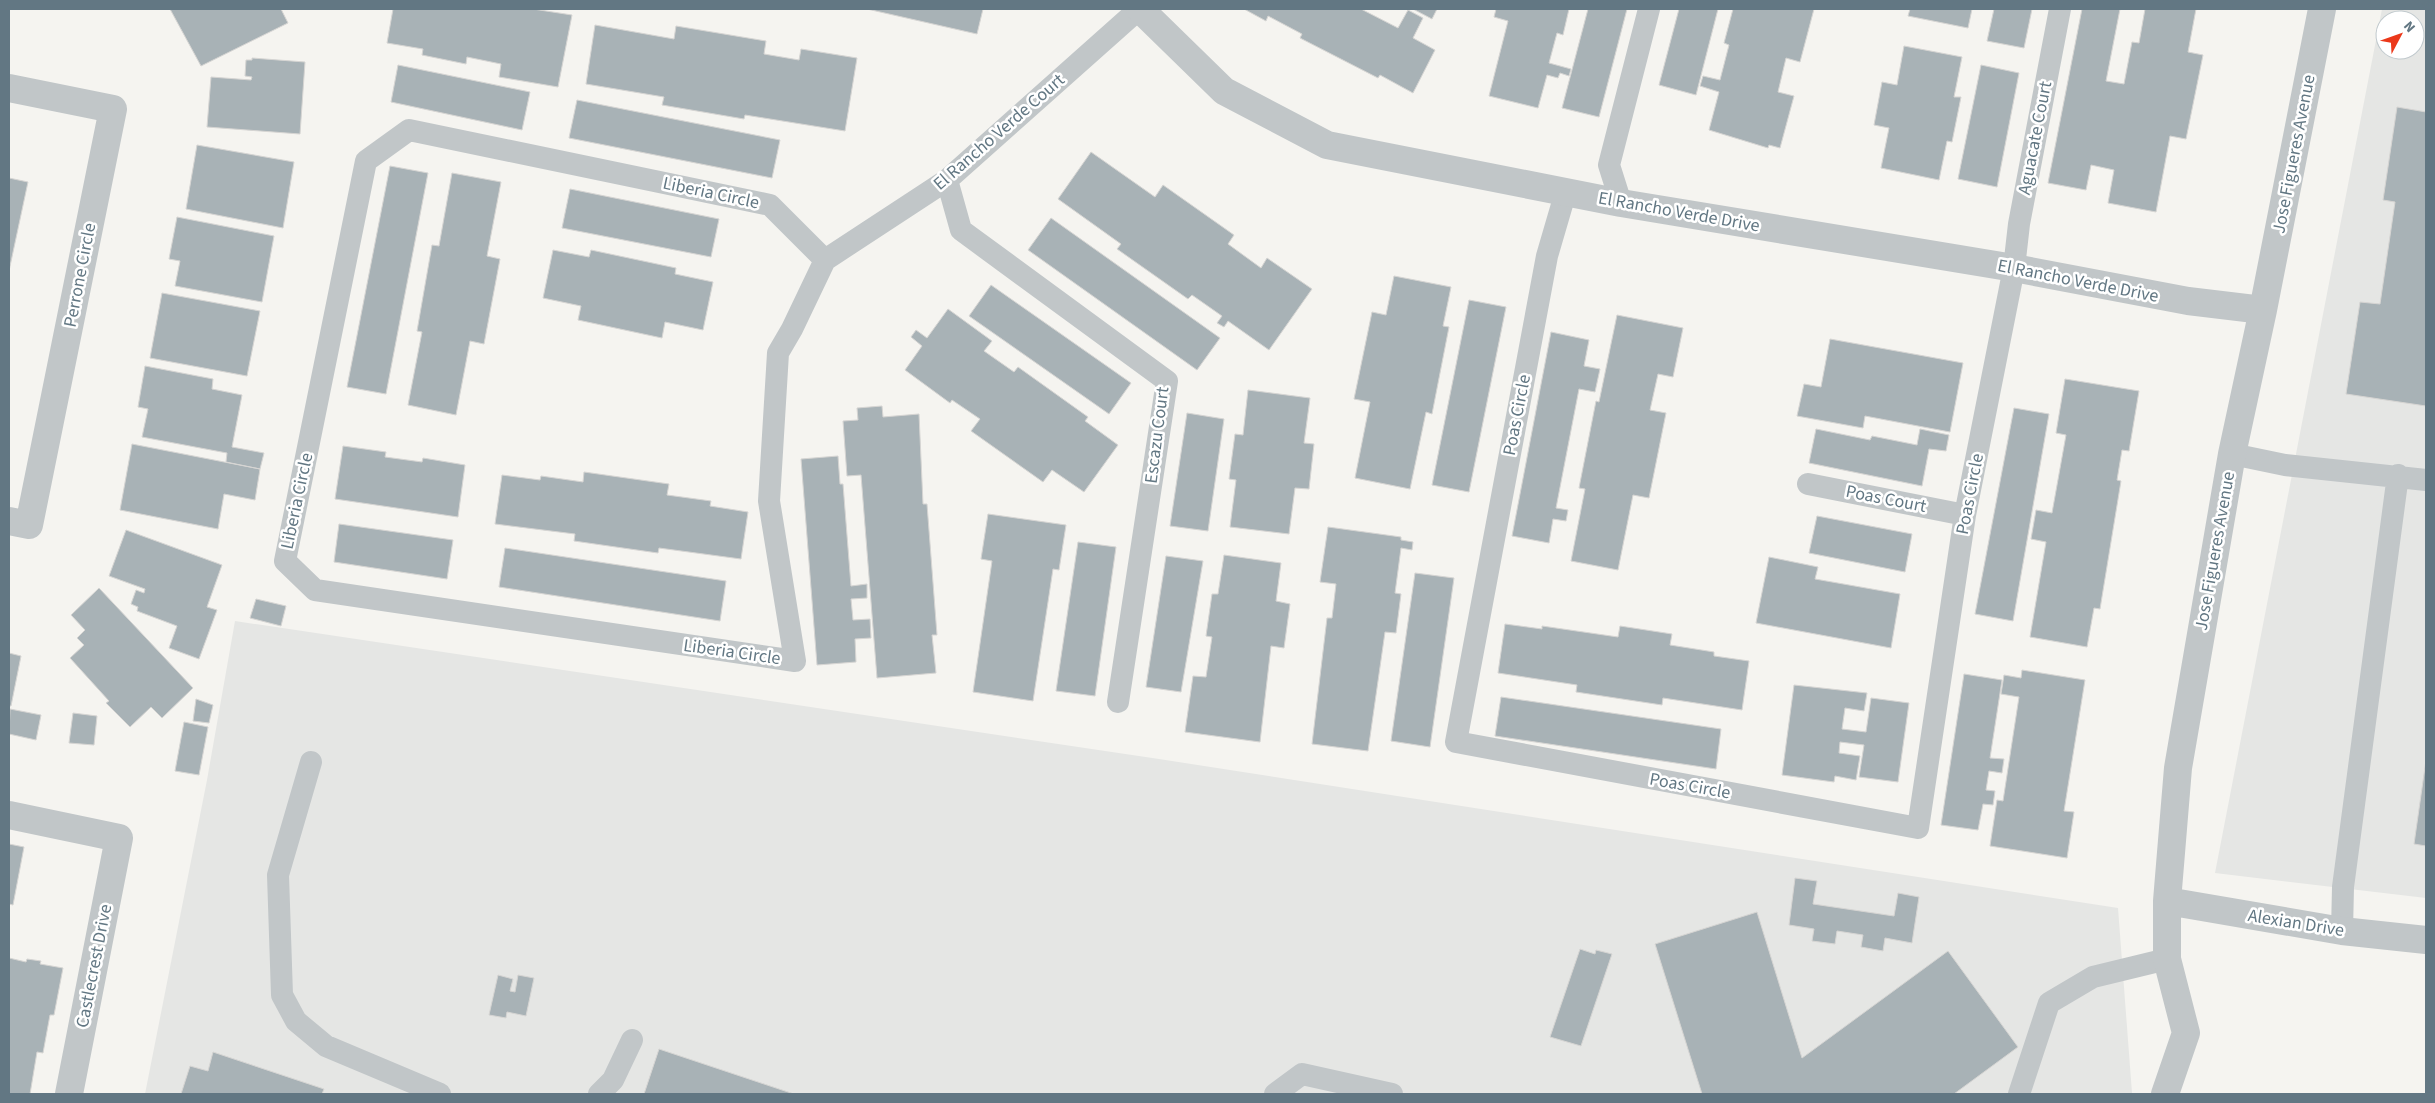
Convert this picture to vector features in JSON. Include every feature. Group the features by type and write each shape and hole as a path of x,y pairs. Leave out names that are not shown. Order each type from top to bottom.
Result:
{"street":[{"name":"El Rancho Verde Drive","path":"1139,9 1224,91 1327,145 1621,203 2014,268 2188,301 2263,310"},
{"name":"Jose Figueres Avenue","path":"2165,1094 2186,1033 2167,959 2167,901 2178,768 2232,454 2263,310 2322,9"},
{"name":"Perrone Circle","path":"9,88 113,109 29,525 9,521"},
{"name":"Castlecrest Drive","path":"9,815 118,838 69,1094"},
{"name":"Alexian Drive","path":"2167,901 2342,931 2426,940"}],"lane":[{"name":"El Rancho Verde Court","path":"825,260 947,180 1139,9"},
{"path":"1621,203 1609,165 1649,9"},
{"name":"Aguacate Court","path":"2014,268 2019,224 2060,9"},
{"name":"Liberia Circle","path":"408,130 770,205 825,260 792,329 778,352 769,501 795,661 315,590 284,561 366,161 408,130"},
{"name":"Escazu Court","path":"947,180 961,230 1167,381 1118,702"},
{"name":"Poas Circle","path":"1566,191 1546,256 1456,742 1918,828 1965,515 2014,268"},
{"path":"2232,454 2285,465 2398,475 2426,480"},
{"path":"2342,931 2343,887 2398,475"},
{"name":"Poas Court","path":"1808,484 1965,515"},
{"path":"311,762 278,875 282,995 296,1021 326,1046 440,1094"},
{"path":"2019,1094 2049,1003 2092,977 2167,959"},
{"path":"598,1094 613,1080 632,1040"},
{"path":"1275,1094 1302,1074 1392,1094"}],"shaded area":[{"path":"2382,9 2426,9 2426,898 2215,873 2375,45 2375,60 2425,60 2425,10"},
{"path":"235,621 1159,759 2118,908 2132,1093 145,1094 207,780"}],"building":[{"path":"170,9 281,9 288,23 201,66"},
{"path":"393,9 533,9 572,15 558,87 499,77 501,64 467,57 466,64 422,55 423,49 387,43"},
{"path":"867,9 983,9 977,34"},
{"path":"1244,9 1361,9 1398,28 1408,10 1423,18 1413,38 1435,50 1413,93 1380,75 1378,78 1300,38 1302,34 1268,16 1266,21"},
{"path":"1413,9 1437,9 1432,19"},
{"path":"1496,9 1569,9 1563,35 1557,33 1549,63 1571,69 1569,76 1560,73 1558,78 1547,75 1538,108 1489,96 1508,21 1494,17"},
{"path":"1588,9 1627,9 1599,117 1562,108"},
{"path":"1679,9 1718,9 1696,95 1659,85"},
{"path":"1733,9 1814,9 1800,62 1786,58 1778,92 1794,96 1780,148 1769,145 1768,148 1709,130 1719,92 1700,86 1703,76 1720,80 1729,45 1724,43"},
{"path":"1910,9 1972,9 1968,28 1908,16"},
{"path":"1994,9 2032,9 2024,48 1987,41"},
{"path":"2082,9 2120,9 2106,81 2124,84 2132,42 2139,43 2145,9 2196,9 2188,52 2203,55 2186,139 2170,136 2156,212 2108,203 2114,170 2091,165 2086,190 2048,183"},
{"path":"595,25 674,39 676,26 766,41 764,54 799,60 801,49 857,58 845,131 745,115 744,119 662,105 664,97 586,84"},
{"path":"1904,46 1962,57 1954,97 1961,97 1952,142 1947,141 1939,180 1881,168 1889,128 1874,125 1882,82 1897,85"},
{"path":"252,58 305,62 300,134 207,127 211,77 251,80 252,77 245,76 246,60 252,60"},
{"path":"398,65 530,92 522,130 391,102"},
{"path":"1981,65 2019,73 1997,187 1958,179"},
{"path":"577,100 780,140 772,178 569,138"},
{"path":"2397,107 2426,112 2426,406 2346,394 2360,302 2380,304 2395,202 2383,200"},
{"path":"197,145 294,162 283,228 186,209"},
{"path":"1091,152 1155,197 1163,185 1234,235 1228,244 1261,268 1267,258 1312,289 1269,350 1228,321 1224,327 1217,323 1222,316 1192,295 1188,299 1117,249 1121,244 1058,199"},
{"path":"390,166 428,173 386,394 347,387"},
{"path":"452,173 501,182 487,256 500,259 484,344 470,341 456,415 408,405 422,332 417,331 432,245 439,246"},
{"path":"9,178 28,182 9,271"},
{"path":"570,189 719,219 711,257 562,228"},
{"path":"177,217 274,236 262,302 175,286 180,261 169,259"},
{"path":"1051,218 1220,338 1197,370 1028,250"},
{"path":"553,250 589,257 591,250 676,268 675,274 713,282 703,330 665,322 662,338 578,320 581,306 543,298"},
{"path":"1394,276 1451,287 1443,326 1449,327 1432,414 1426,412 1410,489 1355,478 1370,402 1354,399 1372,312 1386,315"},
{"path":"991,285 1131,383 1109,414 969,316"},
{"path":"162,293 260,311 247,376 150,358"},
{"path":"1469,300 1506,307 1469,492 1432,485"},
{"path":"948,309 992,341 984,351 1014,372 1018,367 1088,417 1085,421 1118,445 1084,492 1052,470 1043,482 971,431 980,419 952,400 950,403 905,370 922,346 911,337 916,330 927,338"},
{"path":"1617,315 1683,328 1673,377 1658,374 1650,410 1666,413 1649,498 1633,495 1618,570 1571,561 1585,489 1579,488 1596,401 1599,402"},
{"path":"1551,332 1589,340 1584,366 1600,369 1595,392 1579,389 1556,508 1568,510 1566,521 1553,519 1549,543 1512,536"},
{"path":"1830,339 1963,363 1950,432 1865,416 1863,428 1797,416 1804,384 1821,387"},
{"path":"145,366 213,379 212,389 242,395 232,447 264,453 260,469 226,462 227,453 142,437 148,409 138,407"},
{"path":"2065,379 2139,391 2129,451 2122,450 2117,480 2121,481 2100,609 2094,608 2087,647 2030,637 2046,542 2031,539 2036,510 2052,513 2066,435 2056,433"},
{"path":"1248,390 1310,398 1304,443 1314,444 1309,489 1295,488 1289,534 1230,527 1236,480 1229,479 1235,434 1243,435"},
{"path":"882,406 883,417 919,414 923,504 927,504 937,635 932,635 936,673 877,678 861,475 847,476 843,421 858,420 857,408"},
{"path":"2014,408 2049,414 2013,621 1975,614"},
{"path":"1187,413 1224,419 1208,531 1170,526"},
{"path":"1816,429 1870,440 1872,436 1917,445 1920,429 1949,435 1946,451 1929,449 1922,486 1809,463"},
{"path":"132,444 260,469 255,500 224,494 218,529 120,510"},
{"path":"343,446 386,452 385,457 422,462 423,458 465,465 458,517 335,499"},
{"path":"838,456 840,484 843,484 851,586 867,584 867,598 851,599 853,620 870,619 871,638 855,639 856,662 817,665 801,459"},
{"path":"584,472 669,484 667,495 711,501 710,506 748,512 741,559 659,548 658,553 574,541 575,534 495,524 502,475 540,480 541,476 583,482"},
{"path":"988,514 1066,525 1059,570 1053,569 1033,701 973,692 992,561 981,559"},
{"path":"1817,516 1912,534 1905,572 1809,553"},
{"path":"339,524 453,540 447,579 334,562"},
{"path":"1328,527 1401,537 1401,540 1413,542 1412,550 1401,548 1395,593 1401,594 1396,633 1385,632 1368,751 1312,744 1327,618 1332,618 1336,584 1320,582"},
{"path":"126,530 222,565 207,607 217,610 199,659 169,648 177,626 137,611 138,607 131,604 136,590 144,593 145,589 109,576"},
{"path":"1078,542 1116,547 1095,696 1056,691"},
{"path":"505,548 726,581 720,621 499,587"},
{"path":"1224,555 1281,563 1276,601 1290,604 1284,648 1271,646 1260,742 1185,732 1193,676 1206,677 1212,637 1206,636 1212,594 1218,594"},
{"path":"1166,556 1203,561 1181,692 1146,687"},
{"path":"1769,557 1818,567 1815,579 1900,594 1891,648 1756,623"},
{"path":"1415,573 1454,578 1430,747 1391,741"},
{"path":"99,588 193,688 162,718 151,707 130,727 106,703 109,701 70,658 84,645 77,638 85,630 71,615"},
{"path":"256,599 286,606 281,626 250,618"},
{"path":"1505,624 1542,629 1542,626 1618,637 1620,626 1672,634 1670,645 1714,652 1714,656 1749,661 1742,710 1663,698 1662,705 1576,692 1577,685 1498,673"},
{"path":"9,653 21,656 11,706 9,706"},
{"path":"2022,670 2085,680 2064,811 2074,812 2067,858 1990,846 1997,800 2003,801 2019,697 2001,694 2004,675 2021,678"},
{"path":"1964,674 2002,680 1990,758 2004,759 2002,773 1989,771 1986,790 1995,791 1993,805 1983,804 1978,830 1941,825"},
{"path":"1794,685 1867,693 1864,711 1845,708 1842,729 1866,732 1871,698 1909,703 1898,782 1859,777 1864,745 1840,742 1839,753 1860,756 1856,780 1835,776 1834,782 1782,775"},
{"path":"1501,697 1721,729 1716,769 1495,736"},
{"path":"196,699 213,705 209,723 193,721"},
{"path":"10,709 41,715 36,740 9,734"},
{"path":"73,713 97,716 94,745 69,743"},
{"path":"184,722 208,727 199,775 175,771"},
{"path":"2426,760 2426,846 2414,844"},
{"path":"9,844 24,847 13,905 9,904"},
{"path":"1795,878 1817,881 1813,904 1894,916 1898,893 1919,897 1912,943 1885,938 1883,951 1861,947 1863,935 1837,931 1835,944 1812,941 1814,929 1789,925"},
{"path":"1757,912 1802,1058 1948,951 2018,1047 1954,1094 1702,1094 1655,944"},
{"path":"1580,949 1595,954 1596,950 1612,954 1581,1046 1550,1037"},
{"path":"9,958 26,962 27,959 41,961 40,964 63,968 54,1015 50,1015 43,1053 37,1052 30,1094 9,1094"},
{"path":"498,975 513,979 510,991 515,992 518,975 534,978 526,1016 507,1012 506,1018 489,1015"},
{"path":"659,1049 794,1094 644,1094"},
{"path":"213,1052 324,1089 322,1094 181,1094 190,1066 208,1071"}]}
